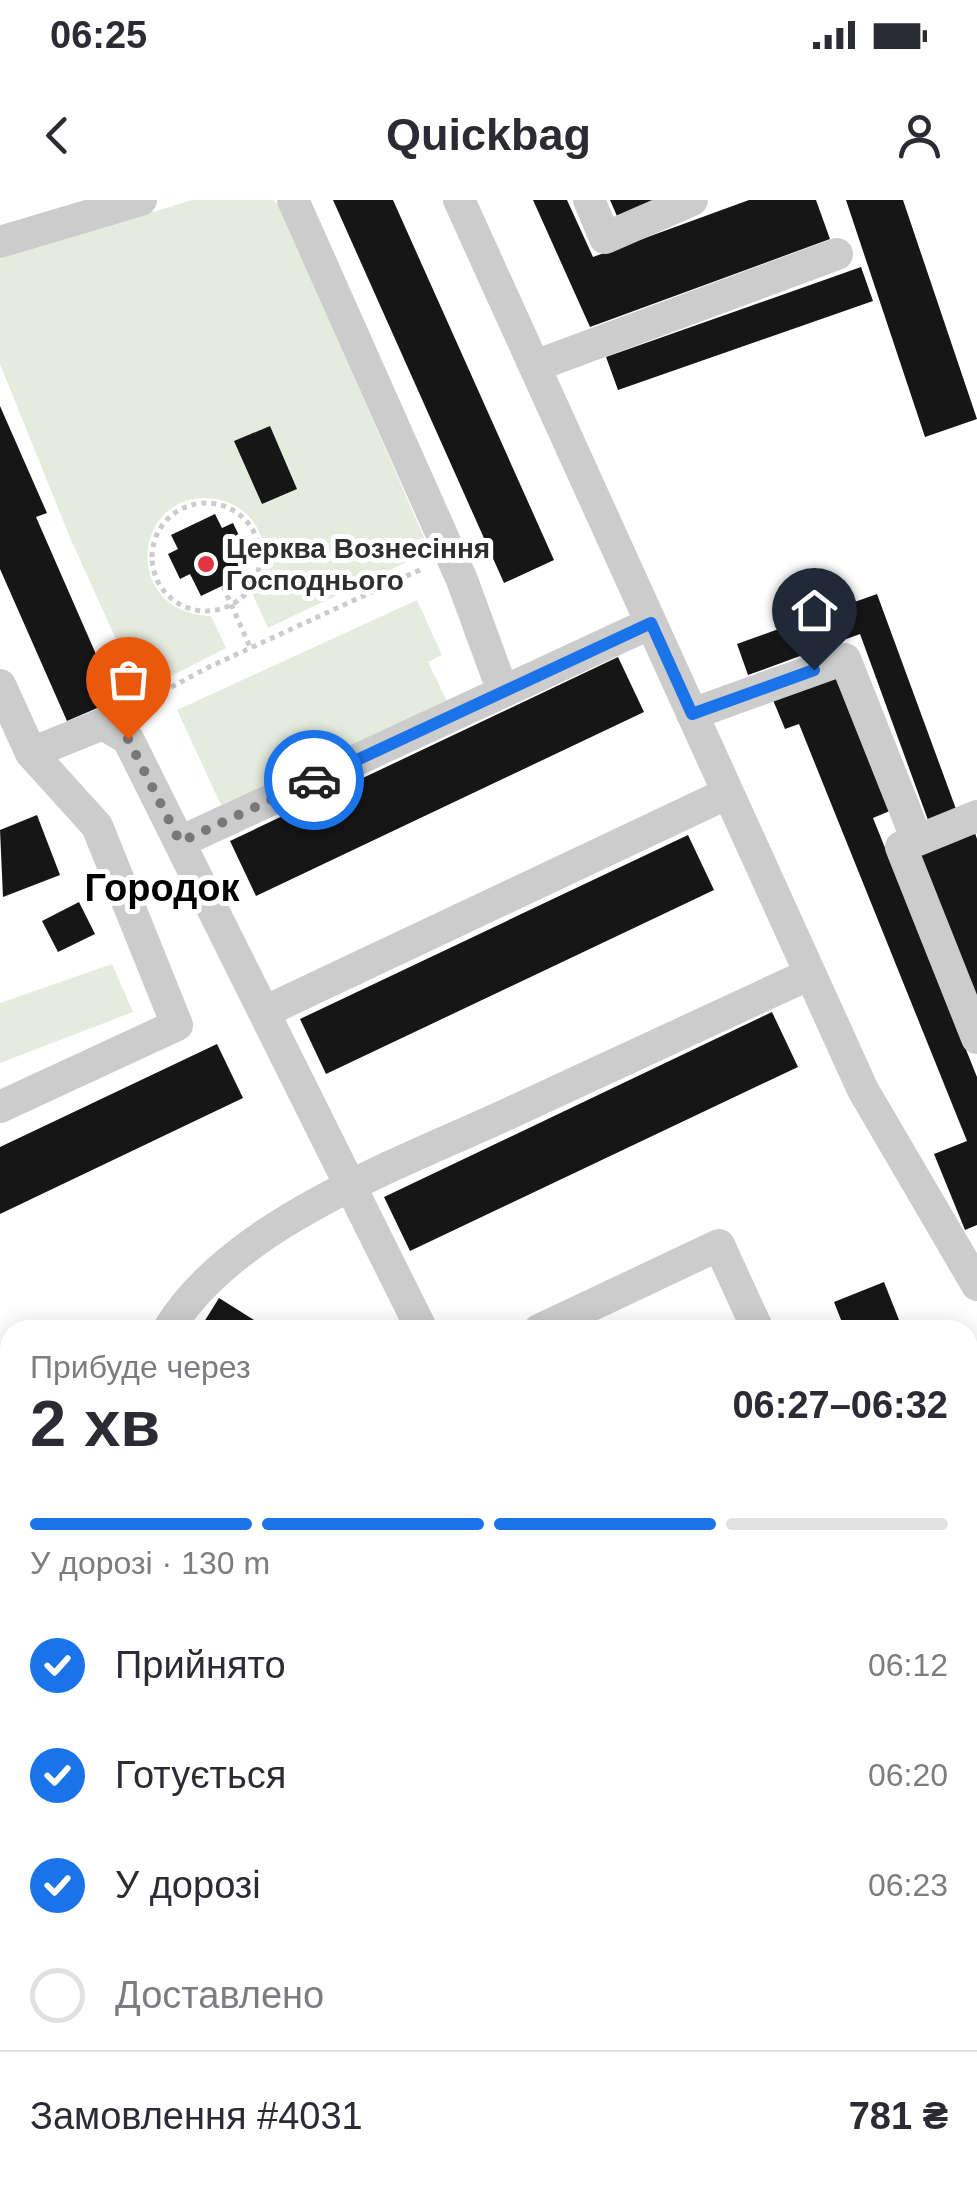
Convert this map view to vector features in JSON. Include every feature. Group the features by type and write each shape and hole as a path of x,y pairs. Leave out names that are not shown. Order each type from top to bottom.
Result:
{"lane":[{"path":"0,242 142,200"},
{"path":"292,200 450,555 503,692"},
{"path":"459,200 863,1090 977,1285"},
{"path":"589,200 606,238 687,201"},
{"path":"535,366 837,254"},
{"path":"180,842 651,623"},
{"path":"692,714 845,659 917,840"},
{"path":"0,685 31,753 96,826 177,1025 0,1107"},
{"path":"31,753 103,724 128,739 417,1320"},
{"path":"264,1012 728,793"},
{"path":"977,816 901,847 977,1038"},
{"path":"174,1320 217,1271 267,1232 351,1187 810,974"},
{"path":"561,1320 718,1244 753,1320"}],"path":[{"path":"215,502 246,519 255,534 260,568 253,584 232,605 209,612 191,610 174,602 161,588 153,571 151,552 166,519 181,508 215,502"},
{"path":"103,724 251,648 450,555"},
{"path":"223,586 251,648"}],"green space":[{"path":"192,200 273,200 279,205 430,551 268,628 253,595 263,562 260,535 248,515 228,502 205,498 183,502 163,516 150,539 150,573 159,592 171,604 211,616 226,648 140,692 71,540 0,364 0,259","holes":["235,442 297,489 262,504"]},
{"path":"417,600 442,655 428,662 447,701 221,805 177,710"},
{"path":"112,964 133,1012 0,1063 0,1003"}],"building":[{"path":"333,200 393,200 554,560 504,583"},
{"path":"533,200 567,200 593,257 749,200 816,200 830,239 590,327"},
{"path":"610,200 656,200 617,216"},
{"path":"846,200 903,200 977,419 925,437"},
{"path":"861,267 873,301 618,390 606,357"},
{"path":"0,406 47,513 36,517 116,700 67,721 0,569"},
{"path":"270,426 297,489 262,504 234,441"},
{"name":"Церква Вознесіння Господнього","path":"215,514 222,528 233,523 245,548 234,553 245,575 201,596 190,574 180,579 168,554 178,549 171,535"},
{"path":"877,594 956,809 928,820 860,634 748,675 737,644"},
{"path":"618,657 644,712 256,896 230,841"},
{"path":"837,675 892,810 873,818 977,1077 977,1225 965,1230 934,1154 967,1141 799,724 785,729 773,700"},
{"path":"37,815 60,875 3,897 0,830"},
{"path":"974,830 977,839 977,1000 919,852"},
{"path":"688,835 714,890 326,1074 300,1019"},
{"path":"79,902 95,934 58,952 42,921"},
{"path":"772,1012 798,1067 410,1251 384,1197"},
{"path":"217,1044 243,1098 0,1214 0,1147"},
{"path":"884,1282 899,1320 841,1320 834,1302"},
{"path":"219,1298 254,1320 205,1320"}],"way so far":[{"path":"128,739 180,842 314,780"}],"place":[{"name":"Церква Вознесіння Господнього","path":"206,564"}],"district":[{"name":"Городок","path":"162,888"}],"route":[{"path":"314,780 651,623 692,714 814,670"}]}
